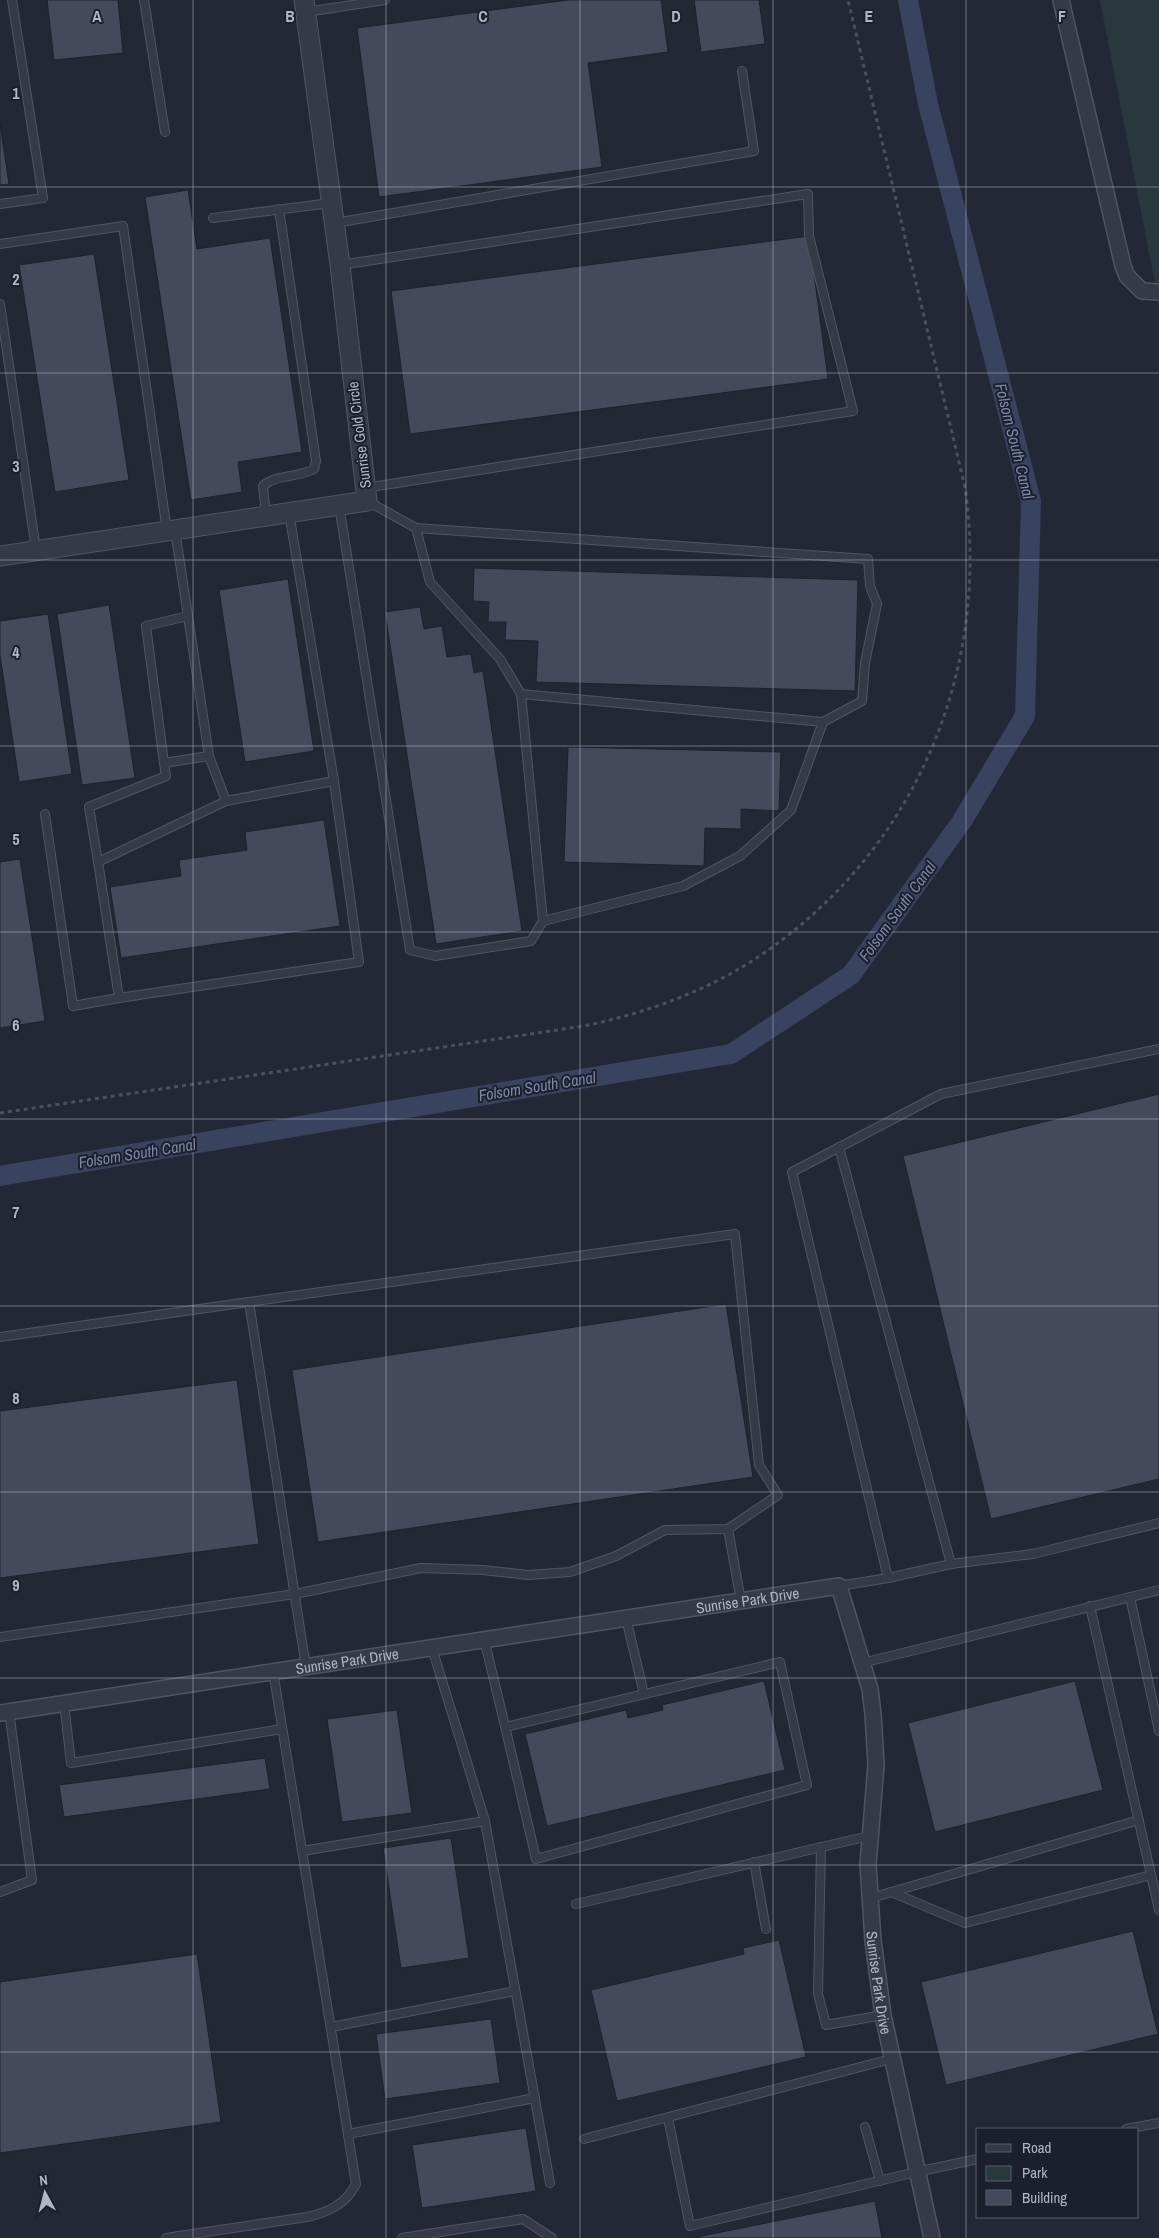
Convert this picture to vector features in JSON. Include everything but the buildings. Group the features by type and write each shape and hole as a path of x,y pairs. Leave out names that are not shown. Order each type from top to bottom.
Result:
{"street":[{"path":"1061,0 1123,266 1134,286 1142,291 1159,292"},
{"name":"Sunrise Gold Circle","path":"0,556 339,505 366,494 340,265 305,6"},
{"name":"Sunrise Park Drive","path":"4,1712 839,1586 870,1689 876,1739 876,1765 868,1865 872,1941 891,2059 932,2238"}],"lane":[{"path":"0,204 44,198 12,0"},
{"path":"144,0 165,132"},
{"path":"305,6 385,0"},
{"path":"333,223 754,151 742,71"},
{"path":"340,265 808,194 809,236 854,411 366,494"},
{"path":"213,218 331,203"},
{"path":"266,516 263,486 269,480 306,474 314,469 316,461 279,210"},
{"path":"0,244 123,226 171,530 188,616 209,756 226,801"},
{"path":"0,304 36,551"},
{"path":"366,494 416,528 868,559 870,586 877,604 865,663 862,701 823,722 522,694"},
{"path":"339,505 410,950 435,956 531,940 543,921 522,694 500,659 430,582 416,528"},
{"path":"45,814 73,1006 359,962 334,781 289,513"},
{"path":"119,998 89,807 166,776 146,626 188,616"},
{"path":"543,921 683,886 740,856 791,810 823,722"},
{"path":"164,763 209,756"},
{"path":"98,862 226,801 334,781"},
{"path":"888,1578 792,1172 941,1094 1159,1050"},
{"path":"839,1147 951,1564"},
{"path":"0,1337 735,1234 760,1465 778,1495 728,1529 665,1530 616,1556 570,1572 528,1575 483,1570 421,1568 294,1594 0,1637"},
{"path":"249,1302 306,1666"},
{"path":"839,1586 888,1578 951,1564 1033,1554 1159,1523"},
{"path":"728,1529 741,1601"},
{"path":"862,1663 1159,1590"},
{"path":"1130,1597 1159,1731"},
{"path":"1090,1606 1159,1910"},
{"path":"626,1618 644,1694"},
{"path":"484,1640 536,1859 807,1785 780,1662 505,1727"},
{"path":"432,1648 485,1821 550,2183"},
{"path":"166,2238 307,2217 328,2212 351,2193 356,2184 273,1672"},
{"path":"64,1703 71,1763 282,1729"},
{"path":"0,1892 32,1880 4,1712"},
{"path":"871,1898 1139,1820"},
{"path":"302,1851 485,1821"},
{"path":"576,1904 870,1836"},
{"path":"822,1847 818,1994 826,2025 883,2015"},
{"path":"754,1862 766,1929"},
{"path":"891,1892 965,1923 1151,1875"},
{"path":"331,2027 515,1991"},
{"path":"584,2139 891,2059"},
{"path":"348,2134 535,2098"},
{"path":"668,2118 690,2226 976,2159"},
{"path":"1132,2128 1159,2123"},
{"path":"865,2128 880,2181"},
{"path":"402,2238 523,2219 552,2238"}],"path":[{"path":"0,1113 574,1028 621,1018 658,1007 708,986 761,956 807,920 838,892 873,850 912,790 944,721 962,651 969,608 971,559 964,487 848,0"}],"green space":[{"path":"1100,0 1159,0 1159,304"}],"waterway":[{"name":"Folsom South Canal","path":"0,1176 731,1054 851,975 962,821 1025,716 1031,501 928,104 908,0"}]}
